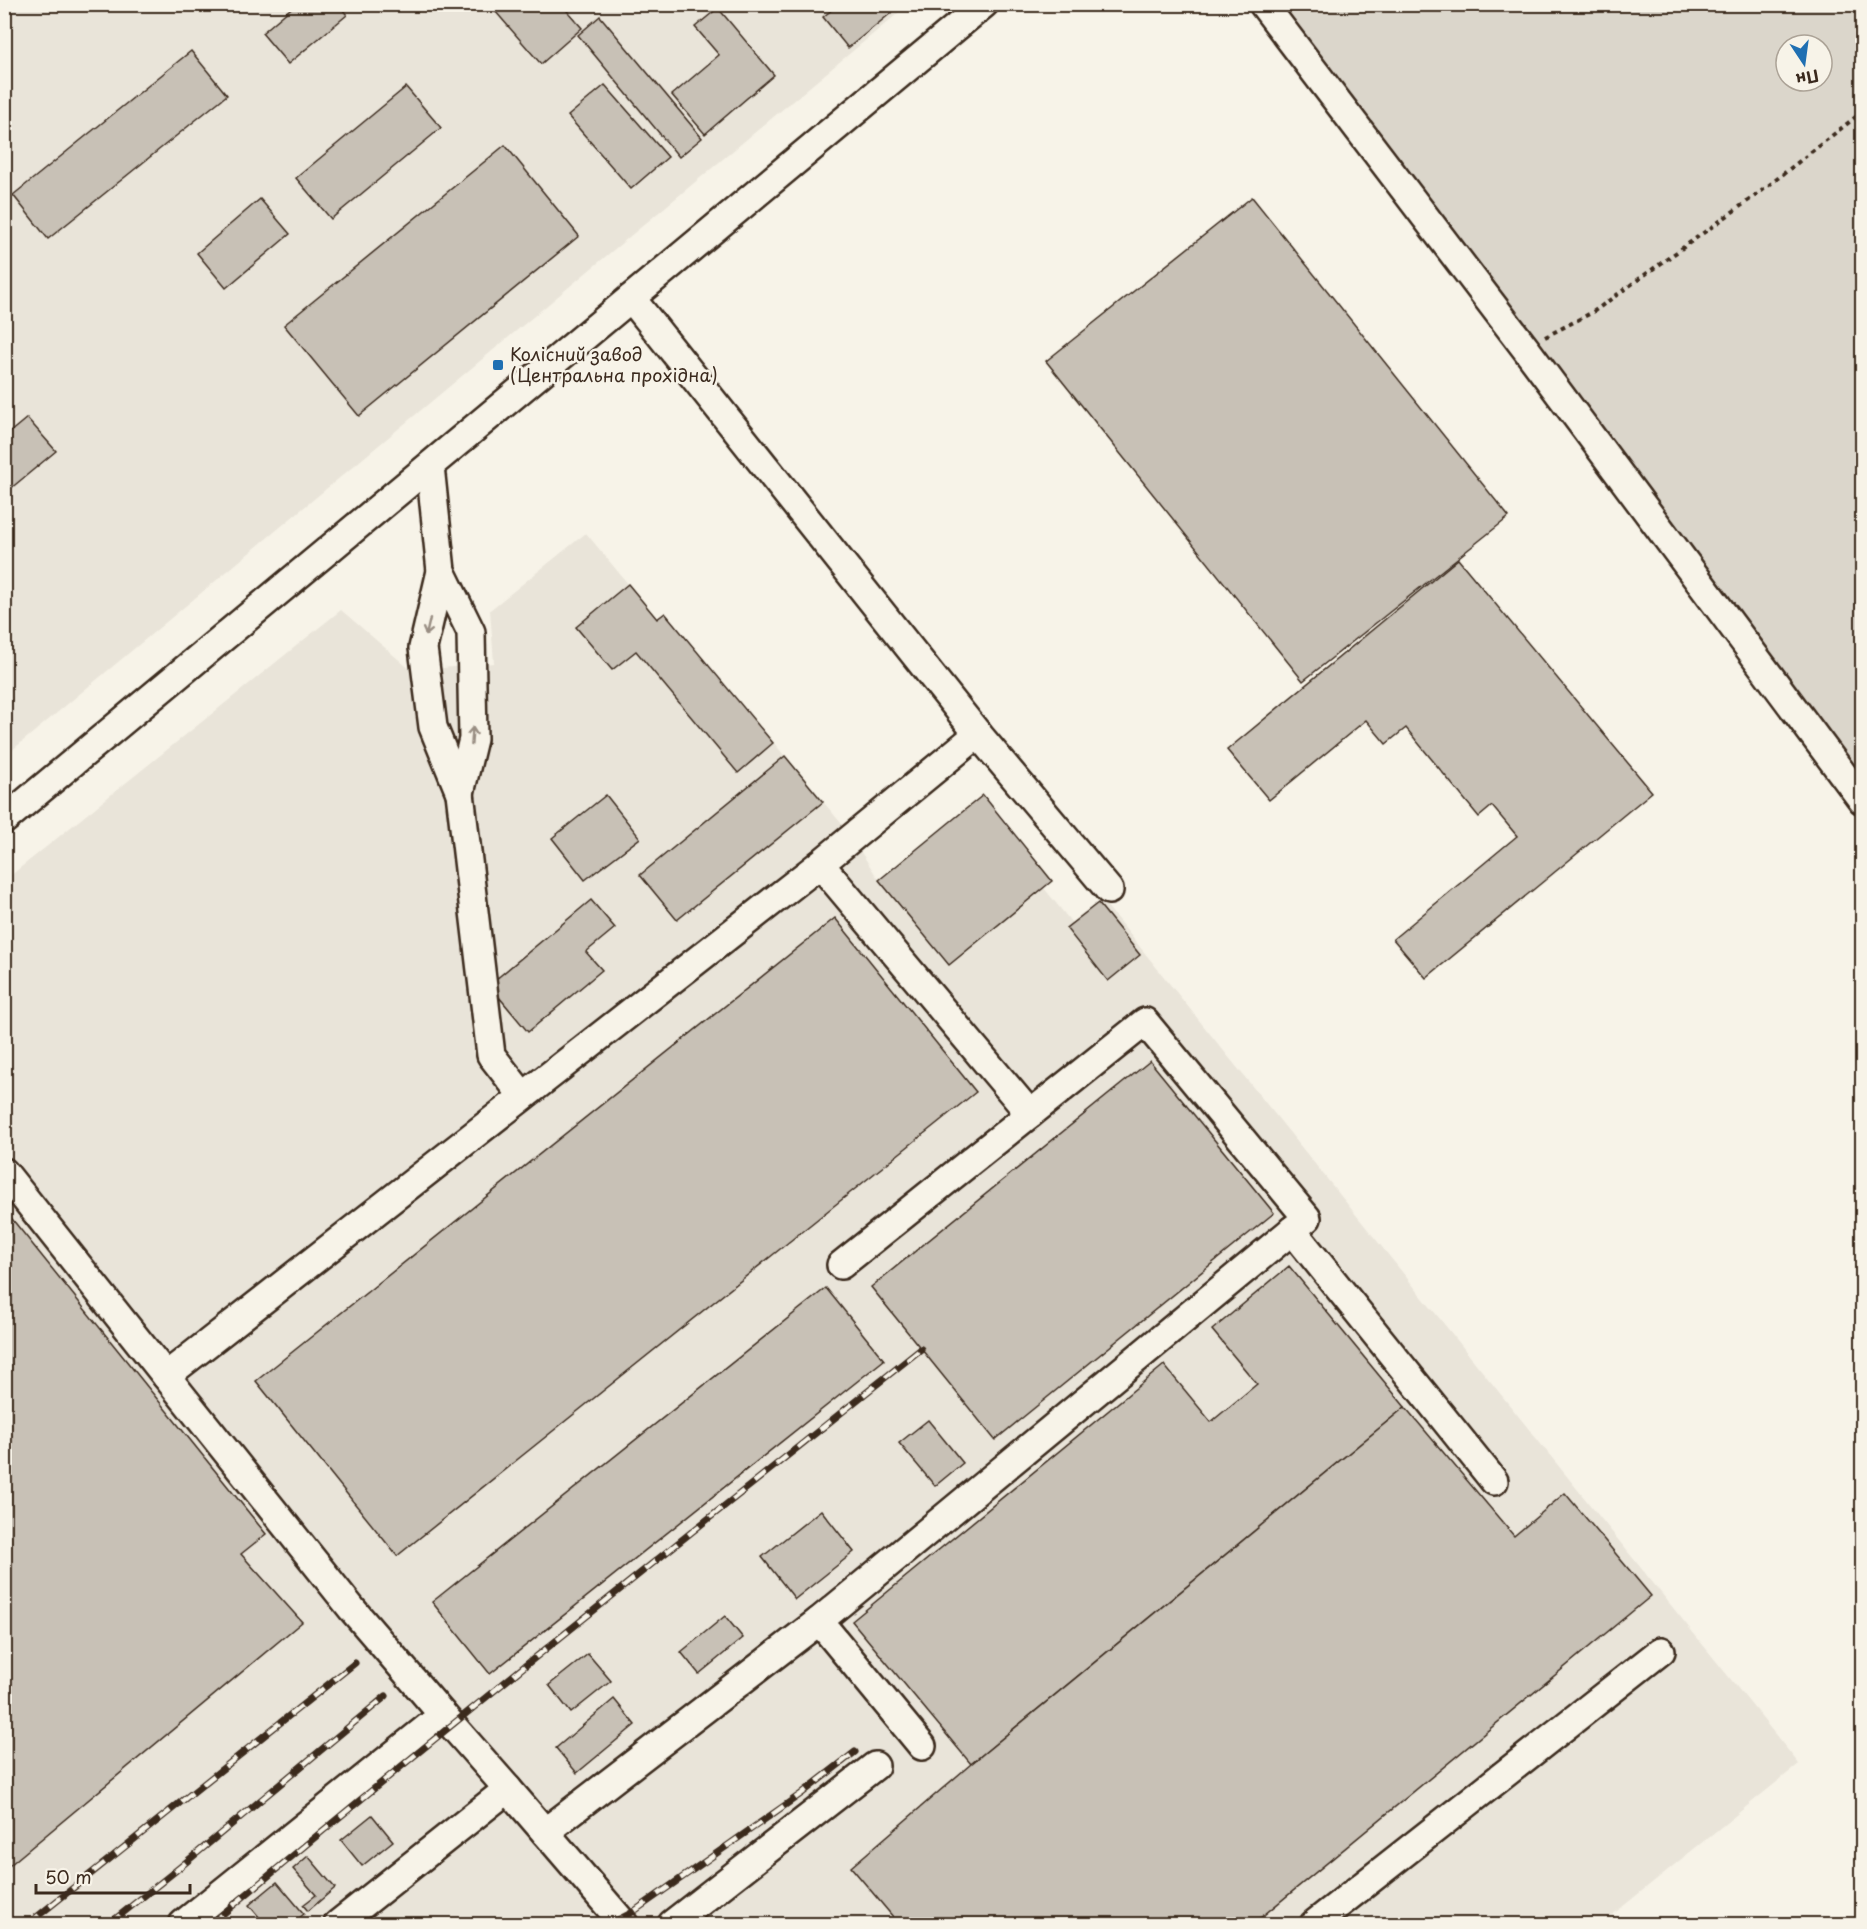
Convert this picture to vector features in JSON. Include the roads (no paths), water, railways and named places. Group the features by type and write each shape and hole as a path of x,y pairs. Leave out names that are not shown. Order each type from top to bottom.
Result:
{"street":[{"path":"4,820 984,4"},
{"path":"1263,4 1526,349 1863,800"},
{"path":"631,298 978,734 1109,890"},
{"path":"430,466 441,571 423,648 433,728 460,793 491,1055 523,1096"},
{"path":"441,571 471,632 473,739 460,793"},
{"path":"166,1376 820,864 978,734"},
{"path":"820,864 1030,1114"},
{"path":"545,1832 819,1621 1307,1218 1145,1022 841,1265"},
{"path":"4,1172 352,1609 624,1924"},
{"path":"1292,1230 1494,1482"},
{"path":"819,1621 922,1746"},
{"path":"1314,1924 1661,1651"},
{"path":"183,1924 443,1715"},
{"path":"672,1924 875,1766"},
{"path":"338,1924 508,1789"}],"railway":[{"path":"211,1924 475,1706 921,1349"},
{"path":"28,1924 355,1663"},
{"path":"109,1924 386,1696"},
{"path":"610,1924 633,1912 801,1794 855,1752"}],"place":[{"name":"Колісний завод (Центральна прохідна)","path":"498,365"}]}
